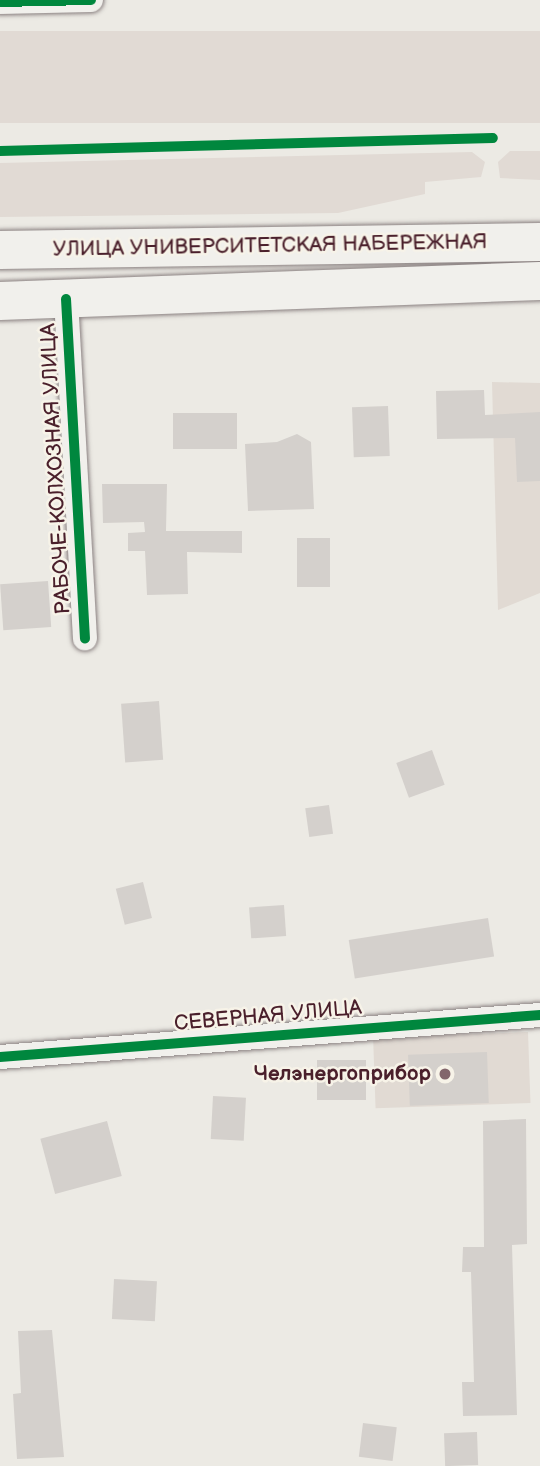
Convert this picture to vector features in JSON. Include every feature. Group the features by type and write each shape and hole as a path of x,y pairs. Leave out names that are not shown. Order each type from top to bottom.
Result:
{"main road":[{"name":"УЛИЦА УНИВЕРСИТЕТСКАЯ НАБЕРЕЖНАЯ","path":"0,250 540,242"},
{"name":"УЛИЦА УНИВЕРСИТЕТСКАЯ НАБЕРЕЖНАЯ","path":"0,301 540,281"}],"street":[{"path":"0,2 91,0"},
{"name":"РАБОЧЕ-КОЛХОЗНАЯ УЛИЦА","path":"66,299 85,638"},
{"name":"СЕВЕРНАЯ УЛИЦА","path":"0,1057 540,1015"}],"shaded area":[{"path":"0,31 540,31 540,123 0,123"},
{"path":"510,151 540,151 540,180 500,178 498,162"},
{"path":"472,152 485,162 481,177 425,182 425,194 338,213 0,217 0,163"},
{"path":"492,382 540,383 540,593 498,610"},
{"path":"528,1032 530,1103 376,1108 373,1037"}],"building":[{"path":"484,390 485,415 540,412 540,481 517,482 515,438 437,439 436,391"},
{"path":"388,406 390,456 354,457 352,407"},
{"path":"173,413 237,413 237,449 173,449"},
{"path":"297,434 311,442 314,509 248,511 245,444 277,442"},
{"path":"102,484 167,484 166,531 242,531 242,553 187,552 188,594 147,595 145,551 128,551 128,533 145,532 144,522 103,523"},
{"path":"297,538 330,538 330,587 297,587"},
{"path":"48,581 51,627 3,630 0,584"},
{"path":"159,701 163,760 125,763 121,704"},
{"path":"432,750 445,785 409,798 396,763"},
{"path":"329,805 333,834 309,837 305,808"},
{"path":"143,882 152,918 125,925 116,889"},
{"path":"284,905 286,936 251,938 249,907"},
{"path":"488,918 494,957 355,979 349,940"},
{"path":"487,1052 489,1103 410,1106 408,1055"},
{"path":"317,1060 366,1060 366,1100 317,1100"},
{"path":"213,1096 246,1098 244,1141 211,1139"},
{"path":"526,1119 527,1244 512,1245 517,1415 463,1416 462,1382 474,1382 471,1272 462,1272 463,1247 484,1247 483,1121"},
{"path":"107,1121 122,1176 55,1194 40,1139"},
{"path":"114,1279 157,1281 155,1321 112,1319"},
{"path":"52,1330 64,1457 17,1459 13,1394 21,1393 18,1331"},
{"path":"363,1423 397,1427 393,1461 359,1457"},
{"path":"477,1432 478,1465 445,1466 444,1433"}],"cycle path":[{"path":"0,2 91,0"},
{"path":"0,151 493,138"},
{"path":"66,299 85,638"},
{"path":"0,1057 540,1015"}],"place":[{"name":"Челэнергоприбор","path":"445,1074"}]}
